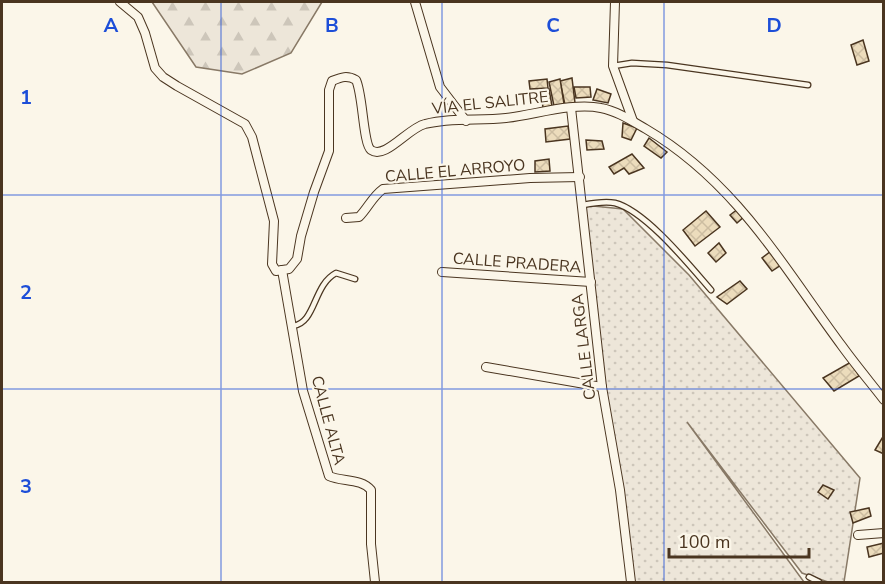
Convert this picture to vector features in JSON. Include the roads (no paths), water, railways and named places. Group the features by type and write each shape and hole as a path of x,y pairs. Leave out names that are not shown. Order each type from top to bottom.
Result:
{"street":[{"path":"120,2 138,17 146,33 155,68 163,77 245,124 252,137 274,221 272,264 276,271 282,270"},
{"path":"415,2 440,87 466,121"},
{"path":"615,2 613,66 633,121"},
{"name":"VÍA EL SALITRE","path":"282,270 289,269 297,259 314,192 329,151 329,90 332,81 348,76 356,80 363,109 367,146 378,153 386,151 408,132 423,124 507,118 571,108 599,107 633,121 664,140 716,181 758,230 884,400"},
{"name":"CALLE LARGA","path":"571,108 602,387 620,490 631,582"},
{"name":"CALLE EL ARROYO","path":"346,218 359,217 367,209 373,196 383,189 530,178 580,177"},
{"name":"CALLE ALTA","path":"282,270 303,391 329,476 337,480 363,483 371,490 370,544 375,582"},
{"name":"CALLE PRADERA","path":"442,272 591,282"},
{"path":"486,367 602,387"},
{"path":"858,535 884,533"}],"lane":[{"path":"613,66 632,63 667,65 808,85"},
{"path":"583,205 614,203 643,219 681,255 711,290"},
{"path":"292,326 308,319 321,286 328,277 336,273 355,279"},
{"path":"809,577 819,582"}]}
